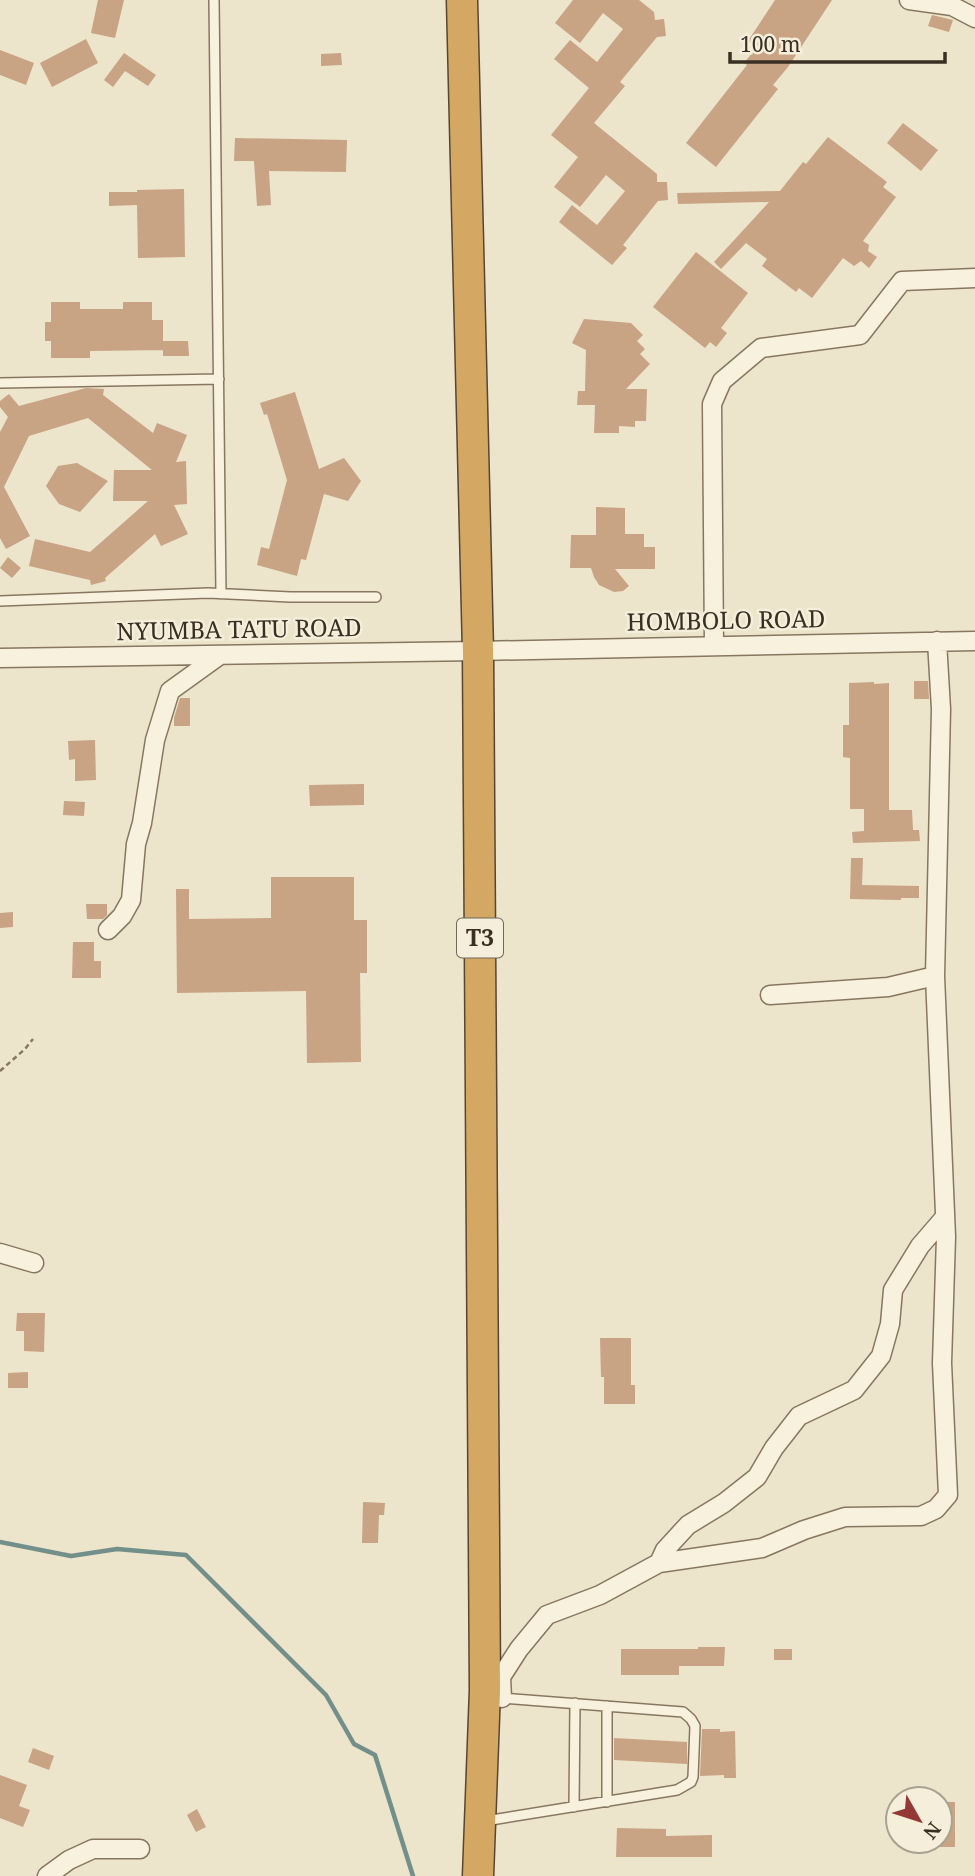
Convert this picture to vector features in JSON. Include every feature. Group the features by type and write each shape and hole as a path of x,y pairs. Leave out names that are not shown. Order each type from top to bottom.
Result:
{"highway":[{"name":"T3","path":"462,0 478,651 493,1697 480,1822 478,1876"}],"street":[{"path":"909,0 952,6 975,18"},
{"path":"714,646 712,404 722,381 761,348 860,335 902,281 975,278"},
{"name":"HOMBOLO ROAD","path":"478,651 975,640"},
{"path":"493,1697 501,1677 519,1649 547,1615 600,1595 659,1563 762,1548 804,1530 845,1517 921,1516 936,1509 948,1495 942,1363 946,1237 935,976 941,709 937,641"},
{"name":"NYUMBA TATU ROAD","path":"0,658 478,651"},
{"path":"108,930 122,916 131,900 136,844 142,823 155,740 170,691 220,655"},
{"path":"770,995 888,987 935,976"},
{"path":"659,1563 665,1550 688,1525 724,1503 757,1477 774,1448 799,1416 854,1390 881,1356 890,1324 893,1290 920,1246 945,1217"},
{"path":"0,1253 33,1263"},
{"path":"47,1876 68,1860 93,1849 140,1849"}],"lane":[{"path":"214,0 221,594"},
{"path":"0,383 219,379"},
{"path":"0,601 221,594 376,597"},
{"path":"480,1822 677,1790 691,1782 693,1777 695,1726 691,1718 683,1712 493,1697"},
{"path":"574,1808 575,1703"},
{"path":"607,1706 607,1802"}],"path":[{"path":"0,1071 33,1038"}],"building":[{"path":"98,0 124,0 115,38 91,33"},
{"path":"573,0 639,0 654,12 655,20 664,19 666,36 657,37 620,82 625,86 594,123 657,174 657,182 667,182 668,200 658,201 623,245 627,248 612,265 559,222 572,205 597,225 625,191 606,175 580,207 554,187 578,157 551,135 589,88 554,59 570,40 597,62 623,29 603,13 580,43 555,23"},
{"path":"775,0 832,0 773,85 778,89 716,167 686,143 747,65 744,63 757,47 748,41"},
{"path":"932,15 953,20 949,32 928,26"},
{"path":"86,39 98,63 52,87 40,63"},
{"path":"0,50 34,63 26,85 0,75"},
{"path":"124,53 156,75 148,86 125,71 113,87 104,80"},
{"path":"341,53 342,65 321,66 321,54"},
{"path":"903,123 938,150 921,171 887,143"},
{"path":"828,137 887,182 883,187 896,197 863,241 869,245 868,251 877,257 869,268 861,261 854,266 843,258 812,298 799,288 796,292 762,266 767,259 746,243 721,269 714,262 769,202 678,204 677,193 780,191"},
{"path":"235,138 347,140 346,172 269,171 271,205 257,206 254,161 234,161"},
{"path":"184,189 185,257 138,258 137,205 109,206 109,192"},
{"path":"696,252 748,293 721,328 727,333 716,347 710,342 705,348 653,307"},
{"path":"51,302 80,302 80,309 123,309 123,302 152,302 152,320 163,320 163,350 90,351 90,358 51,358 51,341 45,341 45,322 51,322"},
{"path":"584,319 631,323 643,335 637,341 645,349 640,354 650,364 626,389 647,389 646,421 635,421 635,427 619,426 619,433 594,433 595,405 577,405 578,391 585,391 586,350 572,343"},
{"path":"163,341 188,341 189,356 163,356"},
{"path":"86,388 104,389 103,395 153,433 157,423 187,435 176,462 186,461 187,504 174,505 188,534 161,546 155,534 105,578 106,581 91,585 90,580 29,566 35,539 90,552 148,501 113,501 114,470 152,470 88,418 29,436 4,487 30,536 6,549 0,538 0,432 8,417 0,407 0,401 9,394 19,406"},
{"path":"295,392 319,469 344,458 361,481 348,501 324,494 306,560 301,559 297,576 257,565 261,547 269,549 287,480 267,414 264,415 260,403"},
{"path":"77,463 108,481 80,512 59,504 46,486 58,466"},
{"path":"596,507 625,508 625,534 644,534 644,547 655,547 655,569 615,569 629,586 623,591 614,592 599,585 591,568 570,568 571,535 596,535"},
{"path":"8,557 21,568 12,578 0,568"},
{"path":"914,681 928,681 929,699 914,699"},
{"path":"849,683 889,683 889,810 912,810 913,830 919,830 920,841 853,843 852,832 864,831 864,809 850,809 850,758 843,757 843,725 849,725"},
{"path":"180,698 190,698 190,726 174,726"},
{"path":"95,740 96,780 75,781 75,759 69,760 68,741"},
{"path":"364,784 364,805 310,806 309,785"},
{"path":"64,801 85,802 84,816 63,815"},
{"path":"851,858 863,858 862,885 919,886 919,898 850,899"},
{"path":"271,877 354,877 354,920 367,920 367,973 360,973 361,1062 307,1063 306,991 177,993 176,889 189,889 189,919 271,918"},
{"path":"86,904 107,904 107,915 103,919 87,919"},
{"path":"13,912 13,927 0,928 0,913"},
{"path":"73,942 94,942 94,961 101,961 101,978 72,978"},
{"path":"17,1313 45,1313 44,1352 24,1351 24,1331 16,1331"},
{"path":"600,1338 631,1338 631,1385 635,1385 635,1404 604,1404"},
{"path":"28,1372 28,1388 8,1388 8,1373"},
{"path":"363,1502 385,1503 384,1515 379,1515 378,1543 362,1543"},
{"path":"725,1647 724,1666 679,1666 679,1675 621,1675 621,1649"},
{"path":"774,1649 792,1649 792,1660 774,1660"},
{"path":"702,1729 735,1731 736,1778 724,1778 724,1775 700,1776"},
{"path":"614,1738 687,1742 687,1764 614,1760"},
{"path":"33,1748 54,1756 49,1770 28,1762"},
{"path":"0,1775 27,1785 19,1806 30,1810 23,1827 0,1818"},
{"path":"954,1802 955,1802 954,1847"},
{"path":"197,1809 206,1827 196,1832 187,1815"},
{"path":"617,1828 666,1829 666,1836 712,1835 712,1857 616,1857"}],"waterway":[{"path":"0,1542 71,1556 117,1549 186,1555 326,1695 354,1744 375,1755 413,1876"}]}
